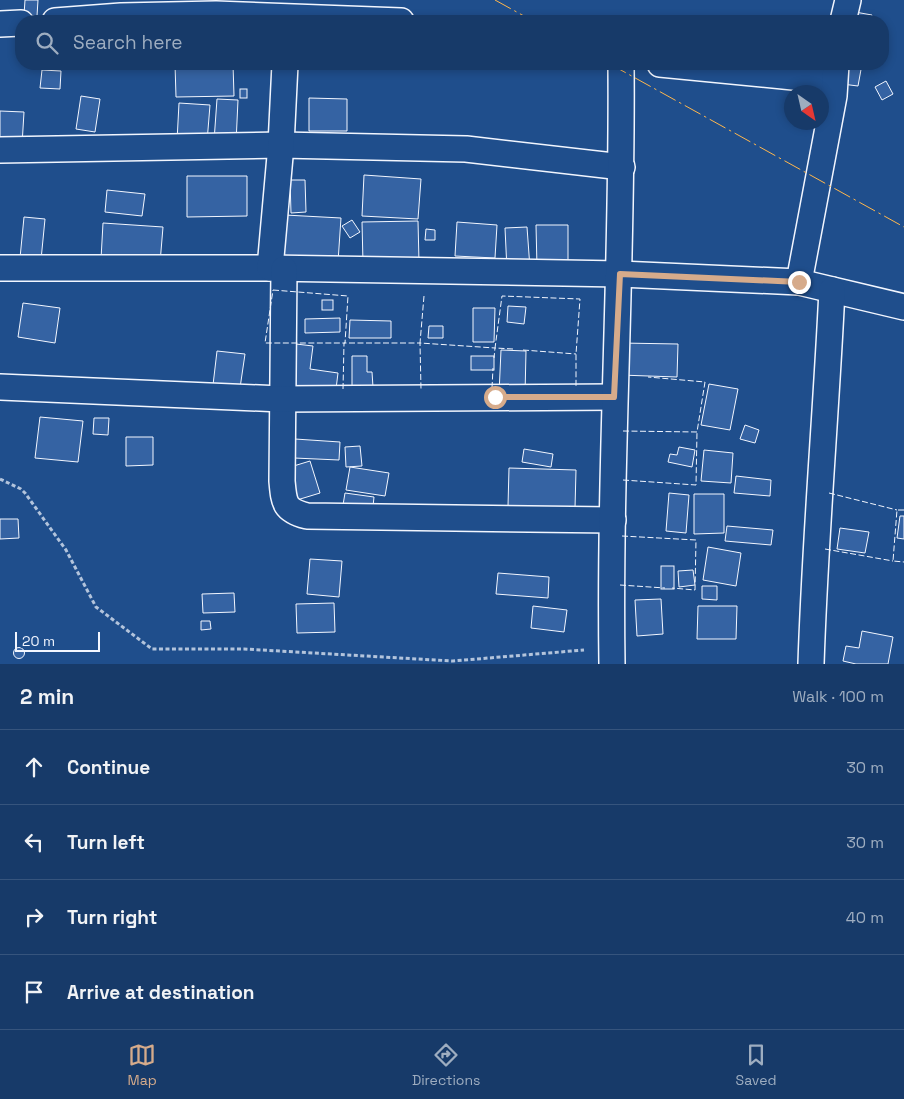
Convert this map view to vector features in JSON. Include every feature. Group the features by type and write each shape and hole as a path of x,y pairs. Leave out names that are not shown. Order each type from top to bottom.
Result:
{"street":[{"path":"844,15 848,0"},
{"path":"168,15 233,15"},
{"path":"0,24 15,23"},
{"path":"285,70 277,269 282,481 284,501 292,512 307,516 613,520"},
{"path":"612,656 614,397 620,274 622,168 621,70"},
{"path":"791,70 835,72 834,96 799,282"},
{"path":"0,150 281,146 466,149 622,168"},
{"path":"0,268 277,269 620,274 799,282 904,307"},
{"path":"811,664 813,594 824,456 832,290"},
{"path":"0,386 281,398 614,397"}],"path":[{"path":"0,479 21,489 25,493 66,550 96,607 152,649 244,649 453,661 612,656"}],"building":[{"path":"25,0 38,0 37,15 24,15"},
{"path":"855,12 872,15 855,15"},
{"path":"42,70 61,71 60,89 40,88"},
{"path":"175,70 233,70 234,96 176,97"},
{"path":"844,70 861,70 858,86 842,84"},
{"path":"886,81 893,94 882,100 875,87"},
{"path":"240,89 247,89 247,98 240,98"},
{"path":"81,96 100,99 95,132 76,129"},
{"path":"309,98 347,99 347,131 309,131"},
{"path":"217,99 238,100 236,143 214,141"},
{"path":"179,103 210,105 207,142 177,141"},
{"path":"0,111 24,112 22,145 0,144"},
{"path":"364,175 421,179 418,219 362,216"},
{"path":"187,176 247,176 247,216 187,217"},
{"path":"290,180 305,180 306,212 291,213"},
{"path":"107,190 145,194 142,216 105,212"},
{"path":"285,215 341,218 338,262 282,259"},
{"path":"24,217 45,219 41,260 20,258"},
{"path":"352,220 360,232 350,238 342,226"},
{"path":"418,221 419,262 363,263 362,222"},
{"path":"457,222 497,225 495,258 455,256"},
{"path":"103,223 163,227 160,263 101,259"},
{"path":"536,225 568,225 568,267 537,267"},
{"path":"527,227 530,268 507,270 505,228"},
{"path":"426,229 435,230 435,240 425,240"},
{"path":"322,300 333,300 333,310 322,310"},
{"path":"23,303 60,308 55,343 18,337"},
{"path":"508,306 526,307 524,324 507,322"},
{"path":"473,308 495,308 494,342 473,342"},
{"path":"340,318 340,332 305,333 305,319"},
{"path":"350,320 391,321 391,338 349,338"},
{"path":"429,326 443,326 443,338 428,338"},
{"path":"621,343 678,344 677,377 620,375"},
{"path":"296,344 313,346 310,369 338,373 335,397 290,391"},
{"path":"501,350 526,351 525,395 499,394"},
{"path":"217,351 245,354 240,388 213,385"},
{"path":"352,356 367,356 367,372 372,372 373,387 352,388"},
{"path":"471,356 494,356 494,370 471,370"},
{"path":"709,384 738,389 730,430 701,425"},
{"path":"40,417 83,421 78,462 35,458"},
{"path":"94,418 109,418 108,435 93,434"},
{"path":"745,425 759,430 755,443 740,439"},
{"path":"126,437 153,437 153,465 126,466"},
{"path":"295,439 340,442 339,460 294,458"},
{"path":"360,446 362,466 346,467 345,447"},
{"path":"679,447 695,450 692,467 668,462 670,454 677,455"},
{"path":"524,449 553,454 551,467 522,462"},
{"path":"704,450 733,453 731,483 701,481"},
{"path":"310,461 320,493 297,500 287,468"},
{"path":"350,467 389,473 385,496 346,490"},
{"path":"509,468 576,470 575,508 508,506"},
{"path":"736,476 771,480 770,496 734,493"},
{"path":"345,493 374,497 372,516 342,511"},
{"path":"669,493 689,495 686,533 666,531"},
{"path":"694,494 724,494 724,533 694,534"},
{"path":"900,516 904,516 904,539 897,538"},
{"path":"0,519 18,519 19,538 0,539"},
{"path":"727,526 773,530 771,545 725,541"},
{"path":"840,528 869,532 865,553 837,549"},
{"path":"708,547 741,553 736,586 703,580"},
{"path":"310,559 342,561 339,597 307,594"},
{"path":"661,566 674,566 674,589 661,589"},
{"path":"693,570 695,585 679,587 678,571"},
{"path":"498,573 549,577 548,598 496,594"},
{"path":"702,586 717,586 717,600 702,599"},
{"path":"234,593 235,612 203,613 202,594"},
{"path":"661,599 663,634 637,636 635,600"},
{"path":"334,603 335,632 297,633 296,604"},
{"path":"533,606 567,610 564,632 531,628"},
{"path":"698,606 737,606 736,639 697,639"},
{"path":"201,621 210,621 211,629 201,630"},
{"path":"862,631 893,637 888,664 856,664 843,661 846,646 859,648"},
{"path":"19,647 25,653 19,659 13,653"}],"fence":[{"path":"273,290 348,296 345,343 265,343 273,290"},
{"path":"424,296 420,343 495,348 494,358"},
{"path":"513,349 495,348 502,296 580,299 576,354 576,388"},
{"path":"343,389 344,343 420,343 421,389"},
{"path":"523,350 576,354"},
{"path":"492,388 493,368"},
{"path":"623,431 697,432 705,382 648,377"},
{"path":"623,480 696,485 697,432"},
{"path":"829,493 897,510"},
{"path":"904,510 897,510 893,561 904,562"},
{"path":"622,536 696,540 695,590 672,588"},
{"path":"825,549 893,561"},
{"path":"620,585 665,588"}],"power":[{"path":"495,0 522,15"},
{"path":"621,70 904,227"}],"route":[{"path":"495,397 614,397 620,274 799,282"}]}
